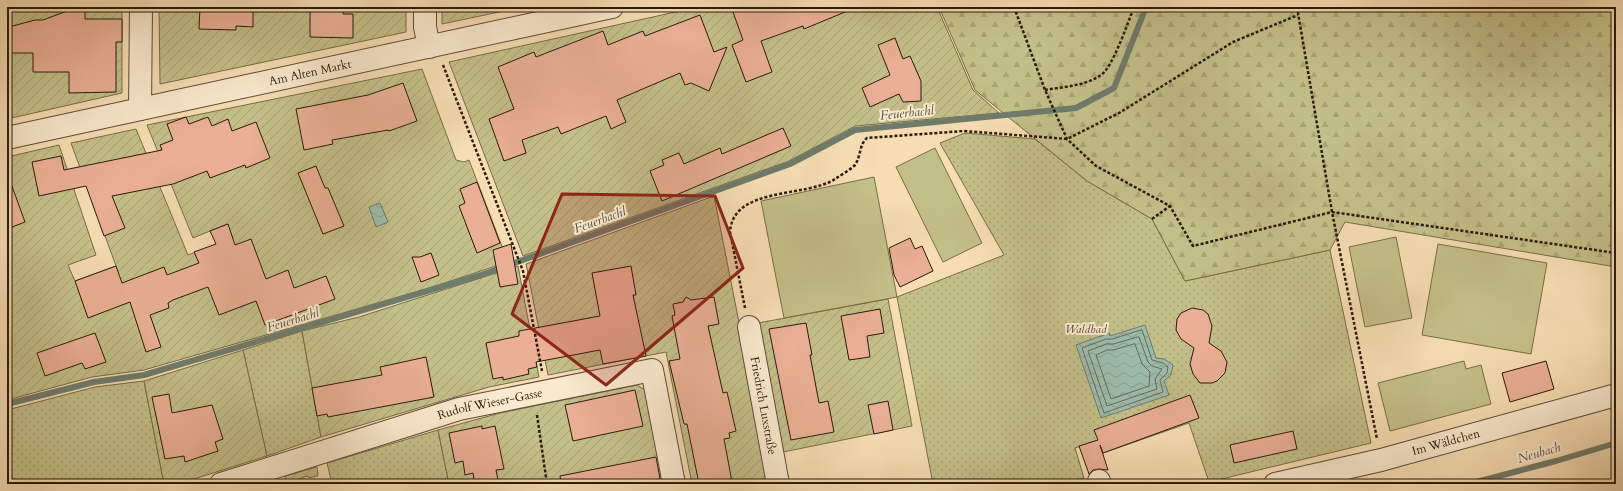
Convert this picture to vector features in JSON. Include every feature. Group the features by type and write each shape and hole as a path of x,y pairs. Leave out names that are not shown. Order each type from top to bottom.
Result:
{"street":[{"path":"140,109 141,7"},
{"path":"425,7 425,27 433,46"},
{"name":"Am Alten Markt","path":"7,138 612,7"},
{"name":"Friedrich Luxstraße","path":"749,327 778,484"},
{"name":"Rudolf Wieser-Gasse","path":"221,484 459,409 652,370 674,484"},
{"name":"Im Wäldchen","path":"1275,484 1381,460 1616,395"}],"path":[{"path":"1014,7 1049,101 1067,139 1096,166 1170,206 1193,246 1332,212 1616,253"},
{"path":"1045,90 1077,85 1102,75 1114,56 1134,7"},
{"path":"1297,7 1332,212 1381,460"},
{"path":"749,327 730,226 739,210 750,203 763,198 808,189 833,181 854,166 863,142 868,138 964,131 1067,139 1119,113 1232,42 1298,15"},
{"path":"433,46 523,271 541,392 538,425 547,484"},
{"path":"1152,219 1170,206"},
{"path":"1609,484 1616,482"}],"highlighted area":[{"path":"562,194 715,196 743,268 606,385 512,314"}],"green space":[{"path":"7,7 122,7 122,93 7,119"},
{"path":"159,7 406,7 406,32 160,84"},
{"path":"442,7 523,7 442,24"},
{"path":"698,7 937,7 973,90 999,113 855,126 789,161 523,256 449,62"},
{"path":"939,7 1616,7 1616,267 1345,222 1330,250 1185,281 1152,219 1087,181 975,90"},
{"path":"422,69 456,160 464,162 469,160 508,262 423,290 144,370 92,377 7,400 7,157 59,145 96,255 68,265 75,281 116,266 71,143 136,129 188,255 233,238 227,224 193,238 147,125"},
{"name":"Waldbad","path":"965,133 1035,139 1087,181 1152,219 1185,281 1330,250 1371,443 1209,482 1189,423 1103,453 1098,440 1075,448 1084,478 1057,484 933,484 897,297 1004,255 940,143"},
{"path":"935,148 982,243 943,262 896,167"},
{"path":"874,177 897,297 784,318 761,201"},
{"path":"714,196 771,484 692,484 666,352 548,375 526,264"},
{"path":"1396,237 1412,318 1365,327 1349,247"},
{"path":"1438,244 1547,263 1531,354 1422,335"},
{"path":"518,266 539,377 489,387 321,437 302,331 359,317"},
{"path":"888,299 912,426 783,452 758,323"},
{"path":"302,331 321,437 267,456 243,350"},
{"path":"243,350 267,456 178,484 164,484 144,381"},
{"path":"1464,361 1466,369 1481,365 1491,404 1390,431 1378,383"},
{"path":"144,381 164,484 7,484 7,410 95,387"},
{"path":"637,385 648,392 665,484 449,484 438,430 500,413"},
{"path":"438,430 449,484 332,484 327,463"},
{"path":"317,467 318,476 309,478 308,476 286,483 285,476"}],"water":[{"path":"380,203 388,222 376,227 369,207"},
{"path":"1145,325 1156,358 1164,359 1173,365 1171,375 1164,381 1169,395 1101,418 1076,345 1109,333 1110,336"}],"building":[{"path":"67,7 83,7 83,11 85,11 85,19 122,19 122,42 116,42 116,92 69,93 69,72 33,72 33,53 7,53 7,31 9,27 35,20 43,20 67,11"},
{"path":"200,7 253,7 253,27 236,26 236,30 199,29"},
{"path":"310,7 344,7 343,14 353,14 353,38 310,37"},
{"path":"748,7 857,7 804,29 803,26 761,41 772,72 746,82 732,45 743,40 733,12"},
{"path":"700,15 714,52 727,47 709,91 691,83 685,85 680,73 617,100 626,122 611,129 606,116 561,134 558,127 522,140 526,153 504,161 489,119 514,109 498,67 534,52 536,57 603,31 608,45 643,31 645,36"},
{"path":"895,38 903,59 910,56 921,81 921,101 903,102 899,94 870,107 862,88 890,75 878,45"},
{"path":"403,83 417,121 389,131 332,140 333,144 304,150 296,109 368,95"},
{"path":"186,117 189,124 208,117 212,126 228,119 232,131 256,122 270,158 246,168 245,165 210,178 207,171 173,184 112,196 125,228 104,236 86,186 39,196 32,162 61,156 64,170 162,150 160,145 173,140 167,124"},
{"path":"783,128 791,146 662,201 650,171 664,165 662,160 679,153 684,164 720,148 722,154"},
{"path":"316,166 325,188 328,188 344,226 323,234 298,173"},
{"path":"7,178 9,178 25,222 7,229"},
{"path":"477,182 500,243 477,253 459,206 465,203 460,189"},
{"path":"228,224 235,245 251,239 266,279 288,270 294,288 326,276 335,299 265,325 256,301 219,315 208,287 173,300 168,303 169,308 150,315 161,347 146,352 130,302 88,318 75,281 116,266 122,283 164,267 167,275 199,263 194,252 216,244 210,231"},
{"path":"910,238 915,249 922,246 933,271 900,287 894,275 889,248"},
{"path":"511,244 518,284 500,287 493,250"},
{"path":"431,253 439,275 421,282 412,257 420,257"},
{"path":"631,266 636,295 633,295 646,356 603,364 600,350 536,362 537,367 528,369 529,374 503,380 503,377 493,379 486,343 519,336 519,331 600,316 592,273"},
{"path":"686,297 691,300 714,297 719,324 708,326 723,393 727,392 736,431 729,433 730,438 724,439 732,482 699,484 687,424 684,424 669,361 680,359 672,316 675,315 673,304 683,302"},
{"path":"1192,308 1203,310 1208,314 1212,326 1209,343 1221,351 1227,362 1225,373 1217,381 1212,383 1200,383 1193,374 1190,364 1194,348 1181,339 1176,330 1177,319 1181,313"},
{"path":"880,309 884,333 867,336 870,357 849,360 841,316"},
{"path":"806,323 819,403 828,401 834,432 791,440 769,329"},
{"path":"95,333 106,362 85,369 82,363 45,376 37,353"},
{"path":"426,357 434,397 328,417 327,414 317,416 312,388 382,375 380,367"},
{"path":"1546,361 1554,389 1510,402 1502,373"},
{"path":"635,390 643,426 573,441 565,405"},
{"path":"169,394 172,413 212,405 223,439 215,442 218,451 185,462 184,456 165,459 152,397"},
{"path":"1190,395 1199,418 1103,453 1100,445 1108,470 1093,470 1089,474 1079,446 1098,440 1094,430"},
{"path":"888,401 893,430 874,434 868,405"},
{"path":"482,426 482,429 495,426 504,469 496,470 498,480 475,484 473,473 465,475 463,461 455,463 449,433"},
{"path":"1293,431 1297,449 1234,463 1230,445"},
{"path":"656,457 661,484 561,484 560,476"}],"waterway":[{"name":"Feuerbachl","path":"7,404 94,382 144,375 481,275 790,164 855,130 1076,108 1114,88 1146,7"},
{"name":"Neubach","path":"1469,484 1556,461 1616,443"}]}
